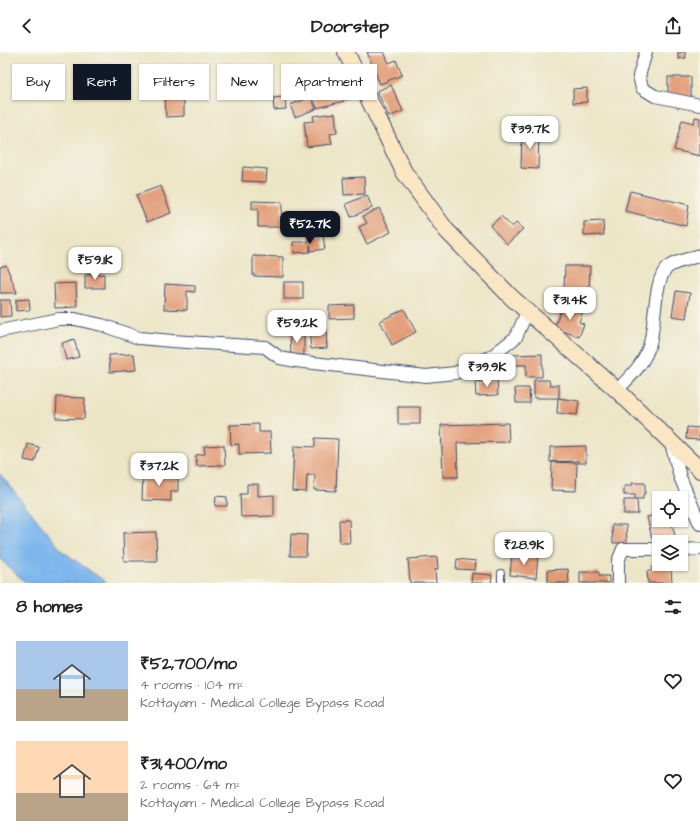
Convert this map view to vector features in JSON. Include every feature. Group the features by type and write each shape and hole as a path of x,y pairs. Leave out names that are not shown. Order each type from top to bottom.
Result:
{"main road":[{"path":"346,52 404,172 446,230 511,297 617,390 700,470"}],"street":[{"path":"646,52 639,76 642,88 655,96 700,106"},
{"path":"617,390 639,368 650,343 655,305 662,278 668,267 700,255"},
{"path":"0,331 59,319 75,318 139,338 172,342 265,347 280,358 426,376 455,373 491,357 516,337 528,312"},
{"path":"671,443 680,477 700,524"},
{"path":"618,583 618,561 623,549 652,549"},
{"path":"688,550 700,549"}],"lane":[{"path":"500,583 501,573"}],"water":[{"path":"0,474 62,551 107,583 26,583 0,559"}],"building":[{"path":"367,52 384,52 389,63 396,60 402,75 380,84 377,77 377,64 372,64"},
{"path":"678,52 685,52 686,58 678,59"},
{"path":"668,77 691,77 691,101 668,101"},
{"path":"391,85 403,111 389,117 377,91"},
{"path":"587,88 587,102 573,103 573,89"},
{"path":"281,97 281,100 285,100 286,109 274,110 273,98"},
{"path":"165,100 184,100 184,116 166,117"},
{"path":"303,100 312,100 316,109 295,117 290,105"},
{"path":"314,100 344,100 344,101 317,108"},
{"path":"335,113 337,133 330,134 332,144 307,147 304,122 314,121 313,116"},
{"path":"695,117 700,118 700,156 674,150 682,120 694,123"},
{"path":"522,132 539,132 538,169 521,168"},
{"path":"243,167 267,169 266,182 242,181"},
{"path":"364,177 365,194 344,195 343,178"},
{"path":"161,186 171,213 147,222 136,195"},
{"path":"630,191 689,205 686,226 625,211"},
{"path":"367,195 372,208 351,217 346,204"},
{"path":"252,201 282,202 281,227 258,227 258,209 252,209"},
{"path":"379,208 391,232 367,244 359,227 367,223 363,216"},
{"path":"501,216 512,227 516,223 523,229 507,244 490,226"},
{"path":"603,221 604,235 584,236 584,222"},
{"path":"323,236 325,249 311,251 310,245 310,252 294,253 293,242 310,242 309,237"},
{"path":"253,256 283,257 283,277 253,276"},
{"path":"86,257 97,258 96,272 85,272"},
{"path":"6,265 17,293 0,293 0,267"},
{"path":"565,266 590,266 589,290 564,289"},
{"path":"104,274 104,288 85,288 85,275"},
{"path":"284,282 303,282 303,299 284,299"},
{"path":"76,283 77,307 55,308 54,284"},
{"path":"165,284 195,286 195,292 187,291 187,310 164,309"},
{"path":"676,291 690,293 686,318 672,316"},
{"path":"29,299 30,310 16,311 16,300"},
{"path":"0,300 10,300 11,316 0,317"},
{"path":"563,304 583,311 579,322 584,324 579,337 554,328"},
{"path":"354,305 354,318 329,319 329,306"},
{"path":"404,309 416,332 392,345 380,321"},
{"path":"326,329 327,348 311,349 309,330"},
{"path":"290,334 304,334 304,355 291,355"},
{"path":"74,339 79,357 66,360 62,343"},
{"path":"134,354 136,370 110,372 109,355"},
{"path":"542,354 542,377 526,377 526,365 513,365 513,355"},
{"path":"497,380 498,395 476,396 475,382"},
{"path":"534,380 549,380 550,385 559,385 559,398 534,398"},
{"path":"515,388 529,388 530,403 516,403"},
{"path":"57,397 85,398 84,419 56,418"},
{"path":"558,398 579,401 577,415 557,413"},
{"path":"398,407 420,407 420,424 398,424"},
{"path":"508,423 509,442 457,443 458,477 443,477 441,425"},
{"path":"259,424 259,432 270,432 271,453 239,454 239,444 231,445 230,425"},
{"path":"687,427 700,428 699,440 686,439"},
{"path":"315,438 338,439 336,491 314,490 315,475 307,475 306,492 292,491 294,446 315,447"},
{"path":"28,444 39,447 35,462 24,460"},
{"path":"224,445 225,465 197,466 196,455 205,454 204,446"},
{"path":"586,446 586,463 578,463 578,461 550,462 550,447"},
{"path":"552,462 577,463 576,491 551,490"},
{"path":"143,473 178,475 178,491 171,491 171,501 142,500"},
{"path":"632,483 645,483 645,494 643,494 643,499 635,499 635,495 624,495 624,486 632,486"},
{"path":"247,484 258,484 258,496 274,495 274,516 241,517 240,494 247,494"},
{"path":"216,496 227,497 227,506 215,506"},
{"path":"624,500 637,500 638,514 624,514"},
{"path":"652,516 652,527 673,527 675,535 652,535 652,539 647,517"},
{"path":"339,520 349,520 350,543 340,543"},
{"path":"612,525 626,525 627,543 613,543"},
{"path":"156,532 157,561 124,561 123,533"},
{"path":"291,534 307,535 306,556 290,556"},
{"path":"512,553 538,556 536,578 510,575"},
{"path":"437,557 438,569 435,569 436,583 410,583 408,559"},
{"path":"457,559 476,561 475,570 456,569"},
{"path":"568,569 569,583 548,583 548,570"},
{"path":"647,571 671,571 672,583 648,583"},
{"path":"580,572 599,572 599,576 609,576 609,583 580,583"},
{"path":"472,573 492,575 491,583 471,583"}]}
